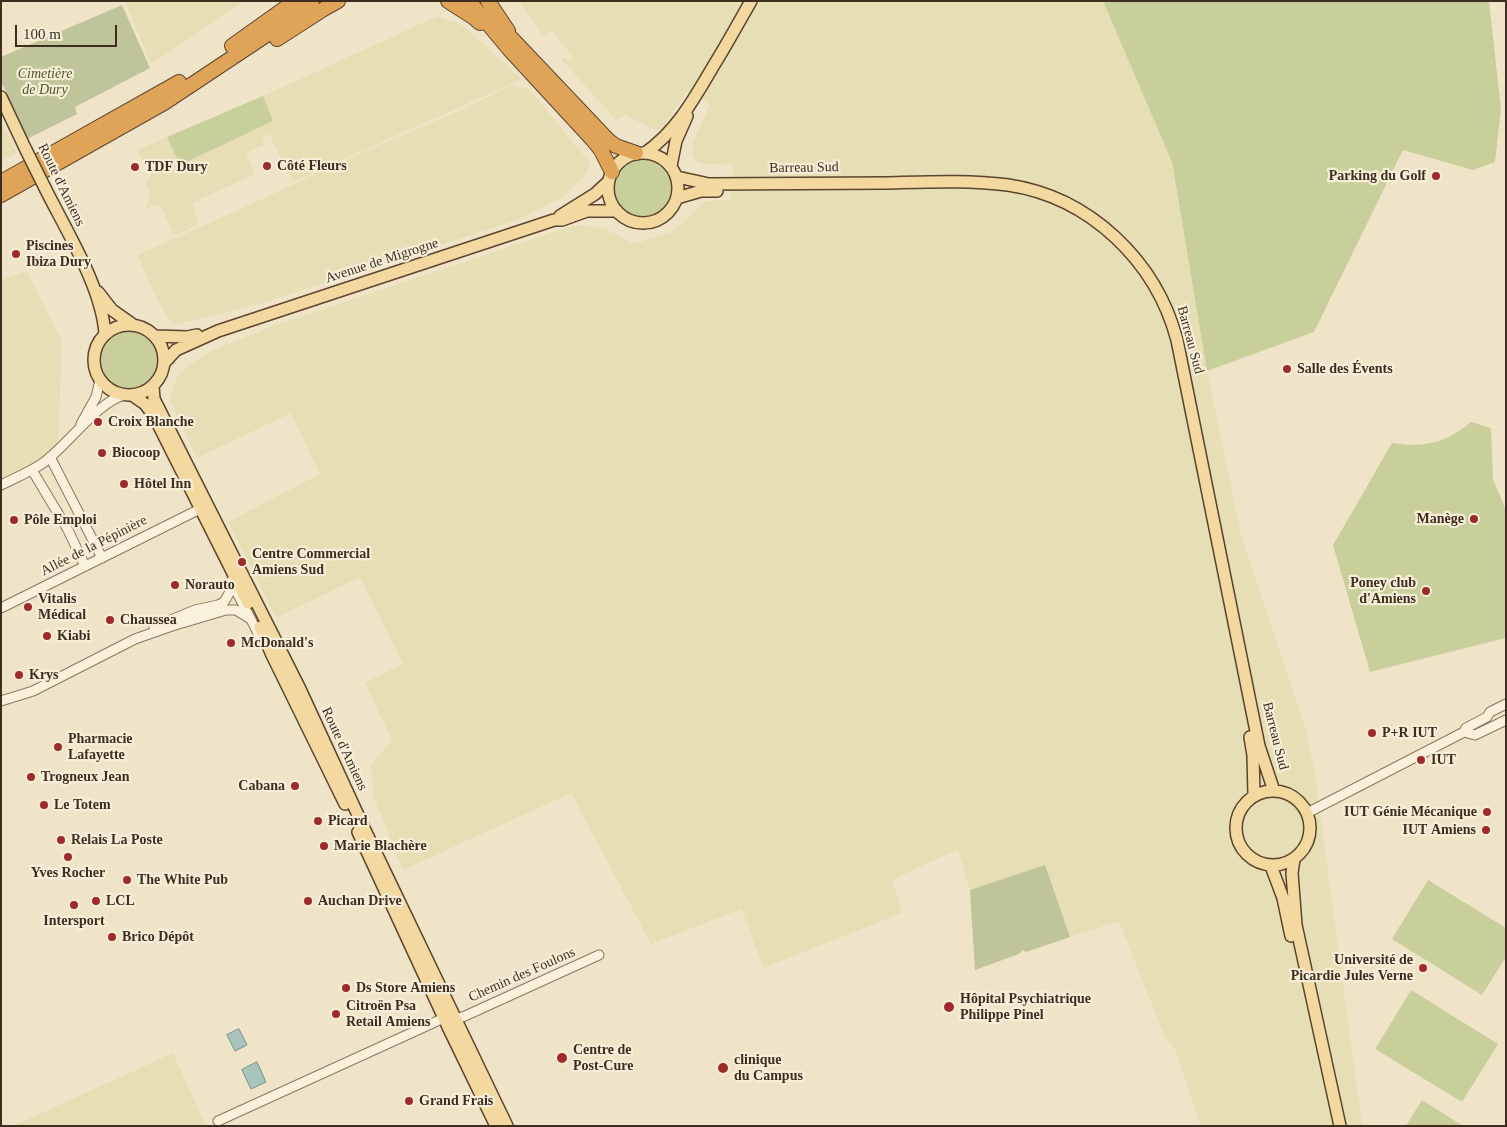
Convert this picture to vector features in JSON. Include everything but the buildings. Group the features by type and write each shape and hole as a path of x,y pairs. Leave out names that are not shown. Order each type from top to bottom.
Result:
{"highway":[{"path":"1,182 167,89 230,48 295,1"},
{"path":"1,195 164,104 170,98 283,24 312,1"},
{"path":"170,98 202,85 338,1"},
{"path":"448,1 511,44"},
{"path":"469,1 609,141 616,146 641,153"},
{"path":"476,1 596,145 610,176"},
{"path":"488,1 511,44"}],"main road":[{"path":"641,153 659,156 671,166 677,178 677,198 672,208 652,222 630,220 617,211 610,200 608,187 610,176 620,162 656,145 679,121 695,98 751,1"},
{"name":"Route d'Amiens","path":"1,97 94,286 112,310 132,324"},
{"path":"671,166 676,142 695,98"},
{"name":"Avenue de Migrogne","path":"165,362 176,350 218,331 554,220 590,197 610,176"},
{"name":"Barreau Sud","path":"677,178 709,184 924,182 1008,185 1024,188 1075,208 1112,234 1132,253 1155,286 1166,306 1177,340 1259,746 1274,791"},
{"name":"Barreau Sud","path":"677,198 701,191 981,188 1019,192 1051,202 1088,221 1119,246 1155,294 1165,316 1174,345 1248,725 1253,755 1254,795"},
{"name":"Avenue de Migrogne","path":"554,220 562,220 592,211 617,211"},
{"name":"Route d'Amiens","path":"94,286 103,317 105,334"},
{"path":"132,324 144,328 156,336 163,348 165,362 161,375 153,386 140,394 128,395 111,390 100,380 95,368 94,356 98,344 105,334 117,326 132,324"},
{"name":"Avenue de Migrogne","path":"156,336 187,337 218,331"},
{"name":"Route d'Amiens","path":"153,386 154,399 300,689 363,826 507,1126"},
{"name":"Route d'Amiens","path":"128,395 145,404 154,416 331,774 496,1126"},
{"path":"1274,791 1287,794 1296,800 1307,813 1310,822 1309,836 1302,851 1294,859 1271,866 1260,863 1248,855 1240,845 1236,833 1236,819 1242,808 1254,795 1274,791"},
{"path":"1294,859 1292,873 1296,925 1340,1126"},
{"path":"1271,866 1283,898 1333,1126"}],"street":[{"path":"69,440 96,397 100,380"},
{"path":"1,485 32,470 50,458 117,396 128,395"},
{"path":"50,458 102,558"},
{"path":"32,470 68,530 86,566"},
{"name":"Allée de la Pépinière","path":"1,608 200,509"},
{"path":"210,530 213,544 249,618 272,655"},
{"path":"1,701 33,691 135,639 149,629 224,602 231,590 232,583"},
{"path":"135,639 219,611 236,610 249,618"},
{"path":"1307,813 1464,732 1466,728 1487,717 1490,712 1506,704"},
{"path":"1464,732 1476,735 1506,720"},
{"name":"Chemin des Foulons","path":"456,1019 599,955"},
{"path":"218,1121 444,1018 456,1019"}],"shaded area":[{"path":"125,1 244,1 151,64"},
{"path":"519,1 1103,1 1172,162 1207,371 1241,535 1305,727 1314,768 1362,1126 1201,1126 1176,1051 1164,1035 1119,921 1070,937 1045,866 970,890 958,849 892,880 902,913 763,968 742,909 651,944 571,793 403,870 374,798 371,764 392,740 365,683 403,664 360,577 276,618 228,522 320,474 291,413 197,458 169,399 177,376 209,352 276,325 568,227 582,225 606,229 634,244 671,232 705,201 730,200 734,165 702,164 695,160 692,155 693,142 710,105 688,90 663,127 656,130 625,115 616,120 562,60 564,57 569,62 573,58 552,30 543,36"},
{"path":"438,16 463,26 522,79 293,182 269,134 261,138 264,145 246,153 255,174 192,203 199,224 174,236 160,204 146,208 151,194 145,183 151,175 137,150 167,137 180,164 273,121 263,96"},
{"path":"509,86 529,89 590,163 584,177 561,198 520,219 260,304 173,325 158,301 137,255 461,110"},
{"path":"1,121 17,153 1,161"},
{"path":"27,271 62,341 58,445 39,462 1,481 1,280"},
{"path":"173,1053 206,1126 13,1126"}],"green space":[{"path":"1103,1 1489,1 1501,109 1495,162 1473,170 1403,150 1314,332 1207,371 1172,162"},
{"name":"Cimetière de Dury","path":"122,5 150,68 75,107 77,114 27,139 1,81 1,57"},
{"path":"263,96 273,121 180,165 167,137"},
{"path":"642,159 653,161 666,172 671,188 669,199 658,212 642,217 631,215 618,204 613,188 615,177 626,164"},
{"path":"130,330 146,335 151,339 155,344 160,360 155,376 151,381 146,385 130,390 114,385 109,381 105,376 100,360 105,344 109,339 114,335"},
{"name":"Poney club d'Amiens","path":"1471,422 1491,428 1493,479 1506,510 1506,638 1370,672 1333,545 1392,443 1414,445 1434,442 1453,435"},
{"path":"1045,865 1070,937 1026,952 1023,950 1019,954 975,970 970,890"},
{"path":"1428,880 1506,928 1506,957 1482,995 1392,939"},
{"path":"1411,990 1498,1044 1462,1102 1375,1049"},
{"path":"1422,1100 1463,1126 1406,1126"}],"water":[{"path":"239,1029 247,1045 235,1051 227,1035"},
{"path":"257,1062 266,1082 251,1089 242,1070"}],"place":[{"name":"Côté Fleurs","path":"267,166"},
{"name":"TDF Dury","path":"135,167"},
{"name":"Parking du Golf","path":"1436,176"},
{"name":"Piscines Ibiza Dury","path":"16,254"},
{"name":"Salle des Évents","path":"1287,369"},
{"name":"Croix Blanche","path":"98,422"},
{"name":"Biocoop","path":"102,453"},
{"name":"Hôtel Inn","path":"124,484"},
{"name":"Manège","path":"1474,519"},
{"name":"Pôle Emploi","path":"14,520"},
{"name":"Centre Commercial Amiens Sud","path":"242,562"},
{"name":"Norauto","path":"175,585"},
{"name":"Poney club d'Amiens","path":"1426,591"},
{"name":"Vitalis Médical","path":"28,607"},
{"name":"Chaussea","path":"110,620"},
{"name":"Kiabi","path":"47,636"},
{"name":"McDonald's","path":"231,643"},
{"name":"Krys","path":"19,675"},
{"name":"P+R IUT","path":"1372,733"},
{"name":"Pharmacie Lafayette","path":"58,747"},
{"name":"IUT","path":"1421,760"},
{"name":"Trogneux Jean","path":"31,777"},
{"name":"Cabana","path":"295,786"},
{"name":"Le Totem","path":"44,805"},
{"name":"IUT Génie Mécanique","path":"1487,812"},
{"name":"Picard","path":"318,821"},
{"name":"IUT Amiens","path":"1486,830"},
{"name":"Relais La Poste","path":"61,840"},
{"name":"Marie Blachère","path":"324,846"},
{"name":"Yves Rocher","path":"68,857"},
{"name":"The White Pub","path":"127,880"},
{"name":"LCL","path":"96,901"},
{"name":"Auchan Drive","path":"308,901"},
{"name":"Intersport","path":"74,905"},
{"name":"Brico Dépôt","path":"112,937"},
{"name":"Université de Picardie Jules Verne","path":"1423,968"},
{"name":"Ds Store Amiens","path":"346,988"},
{"name":"Hôpital Psychiatrique Philippe Pinel","path":"949,1007"},
{"name":"Citroën Psa Retail Amiens","path":"336,1014"},
{"name":"Centre de Post-Cure","path":"562,1058"},
{"name":"clinique du Campus","path":"723,1068"},
{"name":"Grand Frais","path":"409,1101"}]}
